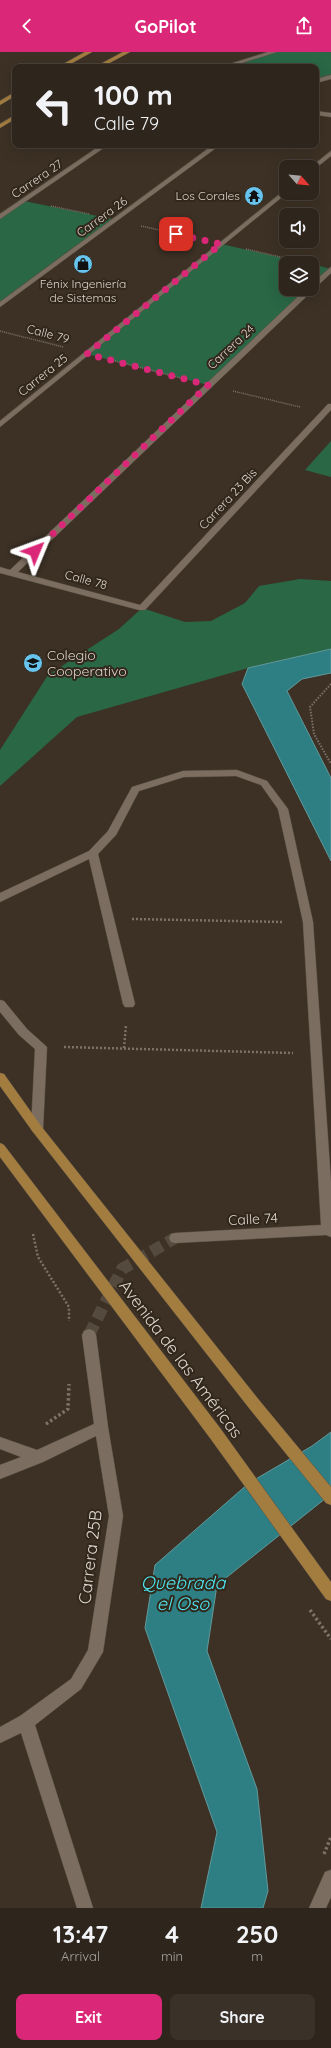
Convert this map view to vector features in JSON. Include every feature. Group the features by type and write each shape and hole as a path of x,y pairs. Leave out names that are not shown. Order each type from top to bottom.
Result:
{"main road":[{"path":"67,64 90,52"},
{"path":"104,64 127,52"},
{"path":"0,103 12,96"},
{"path":"0,126 12,119"},
{"name":"Avenida de las Américas","path":"0,1077 37,1129 254,1404 331,1498"},
{"name":"Avenida de las Américas","path":"0,1148 215,1433 331,1594"}],"street":[{"path":"233,64 274,52"},
{"path":"319,80 331,77"},
{"path":"319,113 331,115"},
{"name":"Carrera 27","path":"0,217 101,148"},
{"name":"Carrera 26","path":"0,305 213,148"},
{"path":"319,163 331,153"},
{"name":"Carrera 25","path":"0,425 279,197"},
{"name":"Carrera 24","path":"319,280 331,269"},
{"name":"Carrera 24","path":"12,573 303,296"},
{"name":"Carrera 23 Bis","path":"142,608 331,406"},
{"name":"Calle 78","path":"0,570 142,608"},
{"path":"0,898 93,853 112,833 135,789 183,774 237,774 264,783 283,809 308,922 315,1054 330,1231"},
{"path":"93,853 129,1004"},
{"path":"0,1004 23,1032 41,1047 37,1129"},
{"name":"Calle 74","path":"175,1238 330,1231"},
{"name":"Carrera 25B","path":"26,1722 76,1684 95,1652 116,1516 101,1427 89,1335"},
{"path":"0,1472 38,1457 101,1427"},
{"path":"0,1443 38,1457"},
{"path":"0,1735 26,1722 85,1908"},
{"path":"317,1908 331,1878"}],"path":[{"path":"24,201 117,220 279,257"},
{"name":"Calle 79","path":"0,331 208,385 324,413"},
{"path":"331,684 310,707 314,734 331,764"},
{"path":"109,918 308,922"},
{"path":"41,1047 315,1054"},
{"path":"32,1227 38,1257 68,1307 69,1329"},
{"path":"43,1426 68,1409 69,1381"},
{"path":"306,1604 331,1639"}],"green space":[{"path":"274,52 331,52 331,77 319,80 319,64 233,64"},
{"path":"24,201 117,220 0,305 0,217"},
{"path":"221,244 279,257 279,296 303,296 208,385 87,354"},
{"path":"319,266 331,269 319,280"},
{"path":"331,441 331,477 305,470"},
{"path":"300,579 331,581 331,649 248,668 77,717 0,786 0,750 48,675 119,629 142,608 185,622 211,621 245,603 259,586"}],"water":[{"path":"331,649 331,673 302,679 287,691 331,778 331,861 242,684 248,668"},
{"name":"Quebrada el Oso","path":"331,1432 331,1494 217,1585 207,1651 257,1789 268,1891 263,1908 201,1908 217,1832 145,1628 155,1565 249,1483 312,1446"}],"tunnel":[{"path":"89,1335 122,1269 175,1238"}],"place":[{"name":"Los Corales","path":"254,196"},
{"name":"Fénix Ingeniería de Sistemas","path":"83,264"},
{"name":"Colegio Cooperativo","path":"33,663"}],"route":[{"path":"35,551 208,385 87,354 221,244 176,234"}]}
